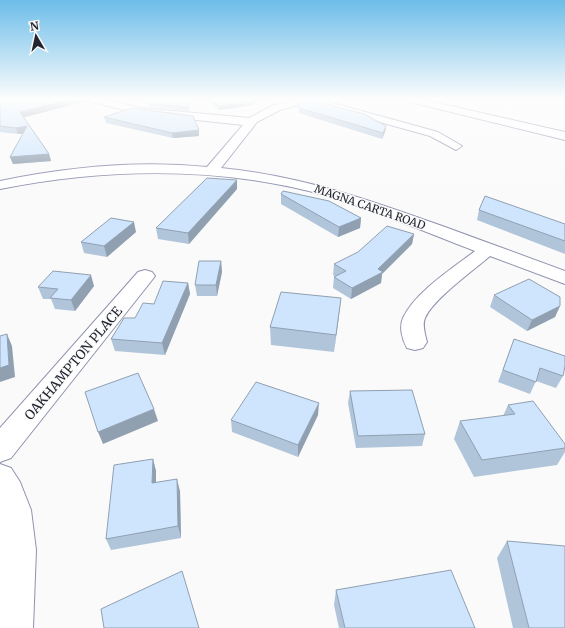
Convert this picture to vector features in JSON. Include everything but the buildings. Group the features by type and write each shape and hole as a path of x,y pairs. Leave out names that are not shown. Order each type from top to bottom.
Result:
{"street":[{"path":"211,171 246,128"},
{"path":"414,128 434,134 456,146"},
{"path":"533,128 565,136"},
{"name":"MAGNA CARTA ROAD","path":"0,185 106,170 163,169 211,171 293,183 331,193 565,278"},
{"path":"415,342 412,329 415,317 426,303 488,249"},
{"name":"OAKHAMPTON PLACE","path":"0,449 145,276"},
{"path":"0,478 4,482 14,508 18,538 13,628"}]}
